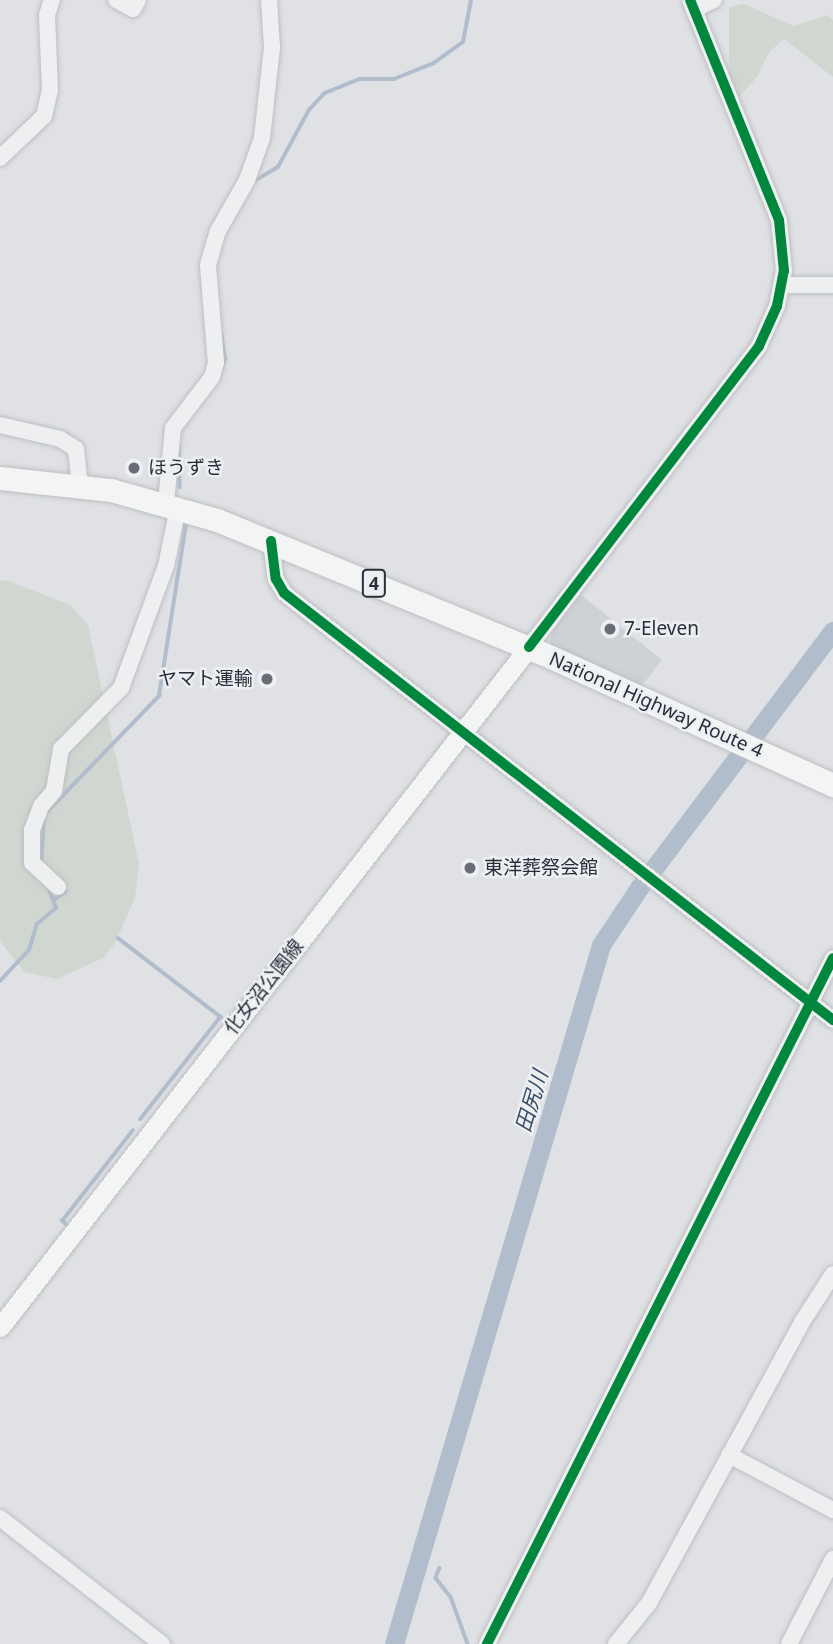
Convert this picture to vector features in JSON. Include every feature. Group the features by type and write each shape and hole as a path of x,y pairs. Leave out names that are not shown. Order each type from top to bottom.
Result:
{"highway":[{"name":"National Highway Route 4","path":"0,478 80,487 172,505 271,541 528,648 833,785"}],"main road":[{"name":"化女沼公園線","path":"0,1327 528,648"}],"street":[{"path":"0,158 44,116 50,90 47,15 52,0"},
{"path":"116,0 133,9 138,0"},
{"path":"58,887 32,863 32,830 41,806 54,791 61,749 121,688 166,566 172,505 173,428 212,377 216,363 208,265 218,231 247,180 262,138 272,47 269,0"},
{"path":"528,648 759,346 782,285 784,245 779,220 692,5 714,0"},
{"path":"782,285 833,285"},
{"path":"0,425 60,439 76,449 80,487"},
{"path":"271,541 276,579 284,593 809,1005 833,1020"},
{"path":"487,1644 833,958"},
{"path":"616,1644 649,1603 729,1455 833,1274"},
{"path":"729,1455 833,1510"},
{"path":"0,1518 162,1644"},
{"path":"789,1644 833,1559"}],"shaded area":[{"path":"744,4 794,26 827,15 833,20 833,77 784,39 769,52 757,77 738,98 729,76 729,7"},
{"path":"6,580 70,605 88,625 139,864 135,898 115,943 103,958 57,979 24,972 0,941 0,581"},
{"path":"580,594 662,660 639,689 552,649 550,635"}],"waterway":[{"path":"253,182 278,167 309,110 325,93 359,79 394,79 434,63 463,42 471,0"},
{"path":"218,379 225,359 221,333"},
{"path":"179,447 180,487"},
{"path":"46,813 159,696 186,524"},
{"name":"田尻川","path":"394,1644 601,945 639,888 833,631"},
{"path":"41,865 44,820"},
{"path":"0,981 29,950 37,924 56,908 47,885"},
{"path":"54,900 65,892"},
{"path":"118,938 221,1017 141,1119"},
{"path":"69,1227 62,1221 133,1130"},
{"name":"田尻川","path":"419,1557 426,1561"},
{"path":"440,1568 436,1578 451,1597 468,1644"}],"cycle path":[{"path":"529,647 759,346 777,306 784,271 779,220 690,0"},
{"path":"271,541 276,579 284,593 833,1020"},
{"path":"487,1644 833,958"}],"place":[{"name":"ほうずき","path":"134,468"},
{"name":"7-Eleven","path":"610,629"},
{"name":"ヤマト運輸","path":"267,679"},
{"name":"東洋葬祭会館","path":"470,868"}]}
